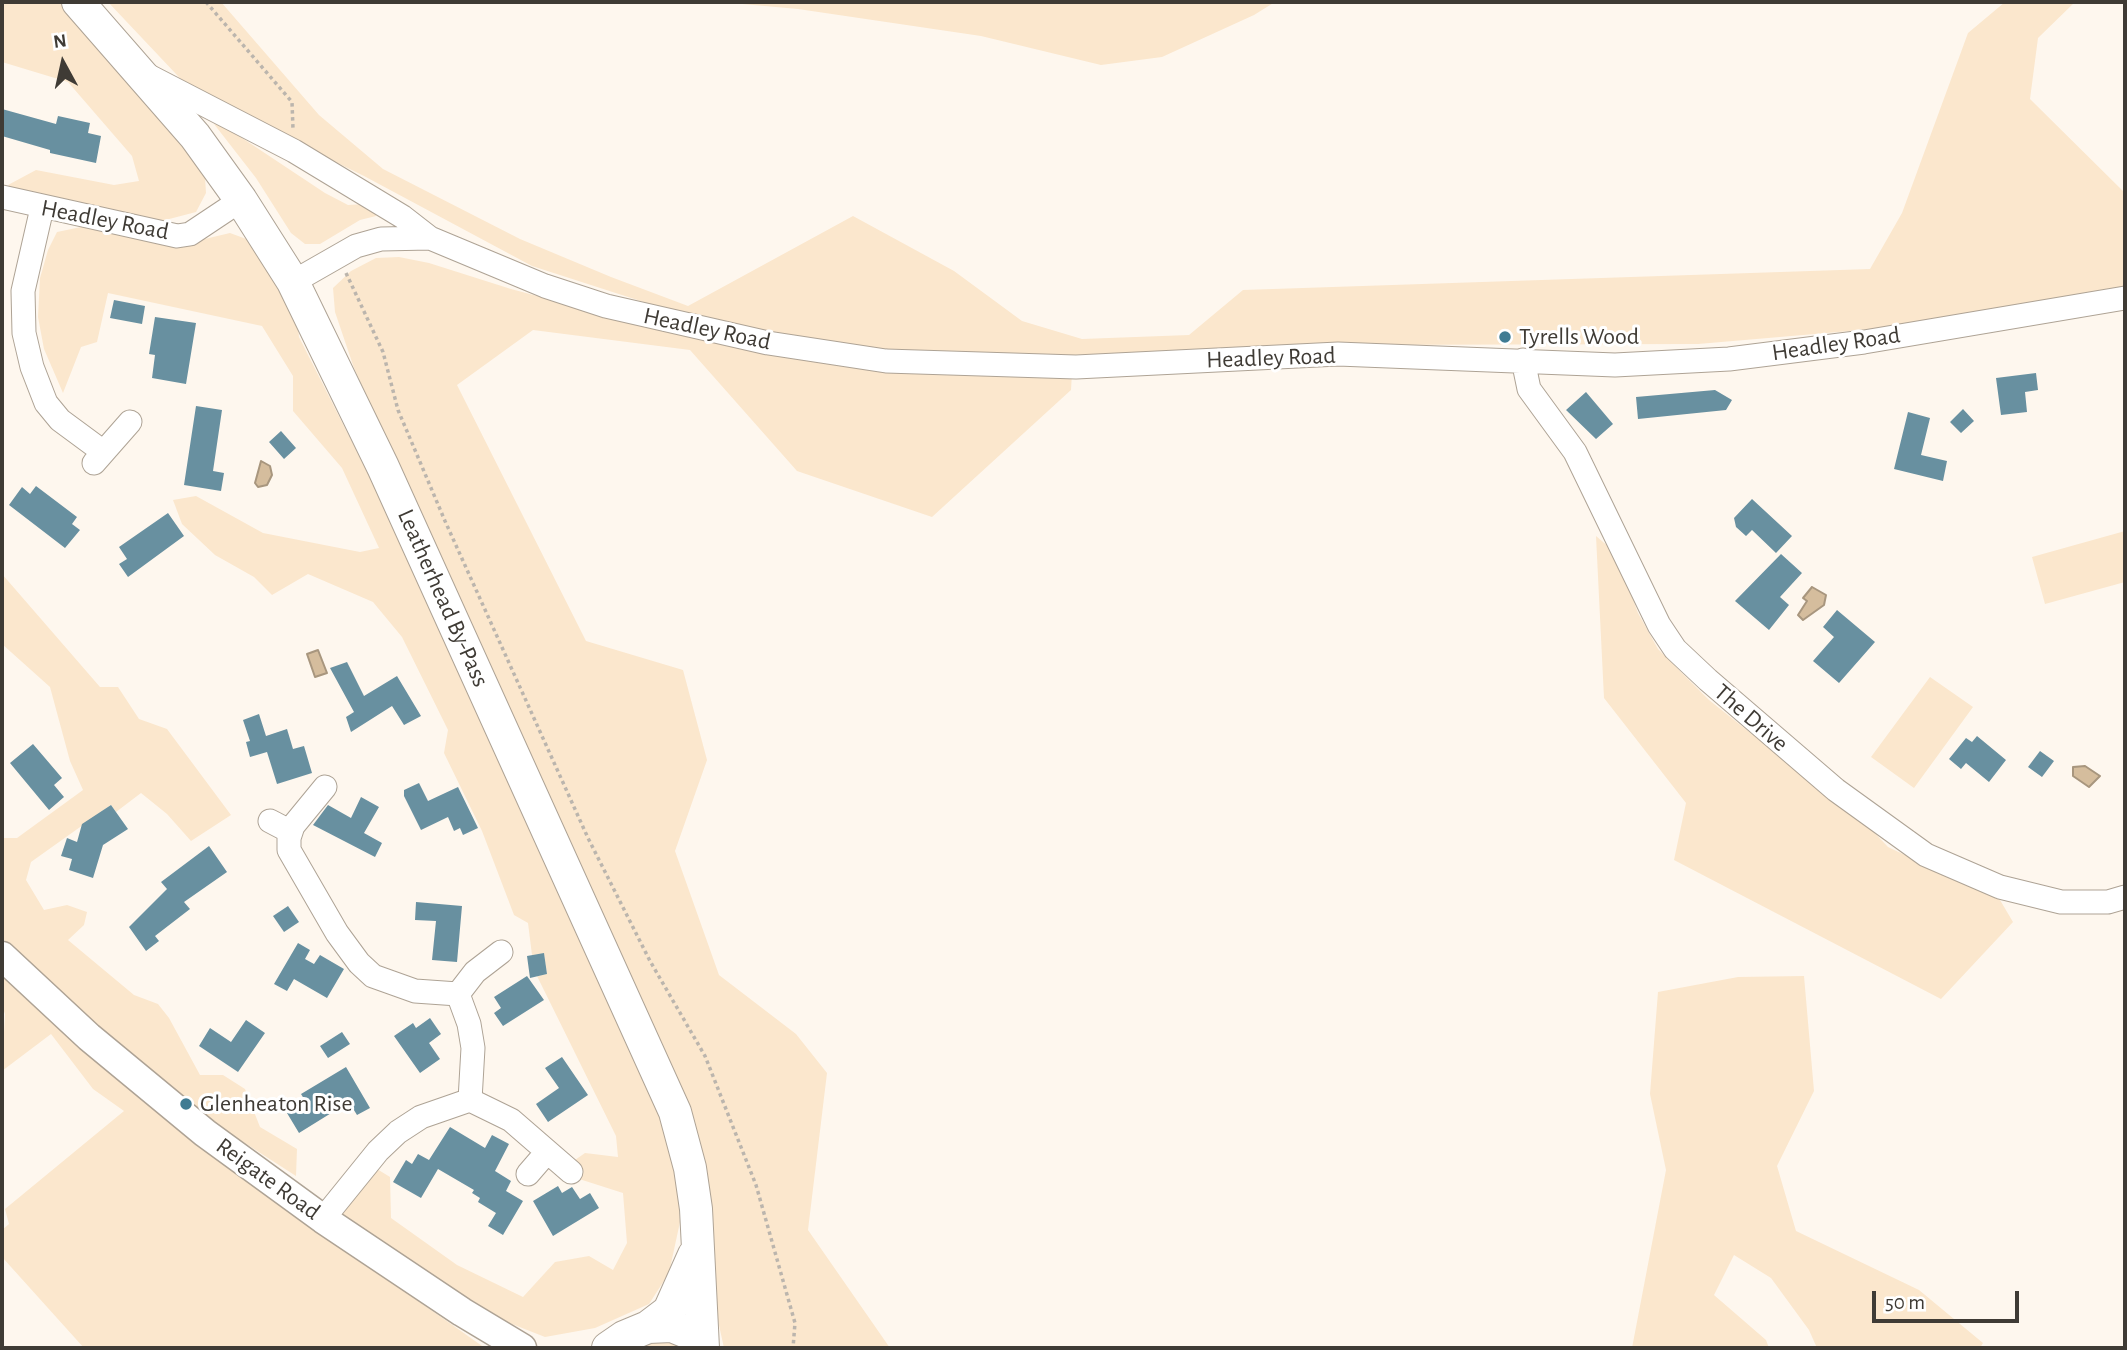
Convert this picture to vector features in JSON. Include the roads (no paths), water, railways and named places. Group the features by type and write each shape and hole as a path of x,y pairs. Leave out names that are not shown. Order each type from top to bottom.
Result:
{"highway":[{"name":"Leatherhead By-Pass","path":"78,2 195,135 241,200 293,282 383,467 675,1112 690,1168 696,1209 703,1348"},
{"name":"Leatherhead By-Pass","path":"648,1327 669,1311 696,1250"},
{"path":"608,1348 624,1337 648,1327 672,1326 689,1333 703,1348"}],"main road":[{"name":"Reigate Road","path":"2,956 89,1037 185,1117 323,1219 462,1312 522,1348"}],"street":[{"name":"Headley Road","path":"143,73 294,151 403,217 430,238 545,286 606,306 768,343 886,361 1076,367 1338,354 1615,365 1729,359 1864,342 2125,298"},
{"name":"Headley Road","path":"2,197 177,236 190,234 241,200"},
{"path":"42,208 23,291 24,333 29,357 46,403 98,457 130,422"},
{"name":"Headley Road","path":"293,282 338,255 381,239 430,238"},
{"name":"The Drive","path":"1523,360 1529,389 1576,452 1659,625 1675,649 1718,689 1836,790 1926,855 2000,887 2061,902 2108,902 2125,897"},
{"path":"325,787 291,832 289,850 293,862 359,964 373,976 415,991 458,994"},
{"path":"270,821 291,832"},
{"path":"458,994 475,972 501,952"},
{"path":"458,994 469,1024 473,1048 470,1100"},
{"path":"323,1219 378,1151 398,1132 421,1117 470,1100 511,1120 571,1172"},
{"path":"528,1174 547,1152"}],"place":[{"name":"Tyrells Wood","path":"1505,337"},
{"name":"Glenheaton Rise","path":"186,1104"}]}
